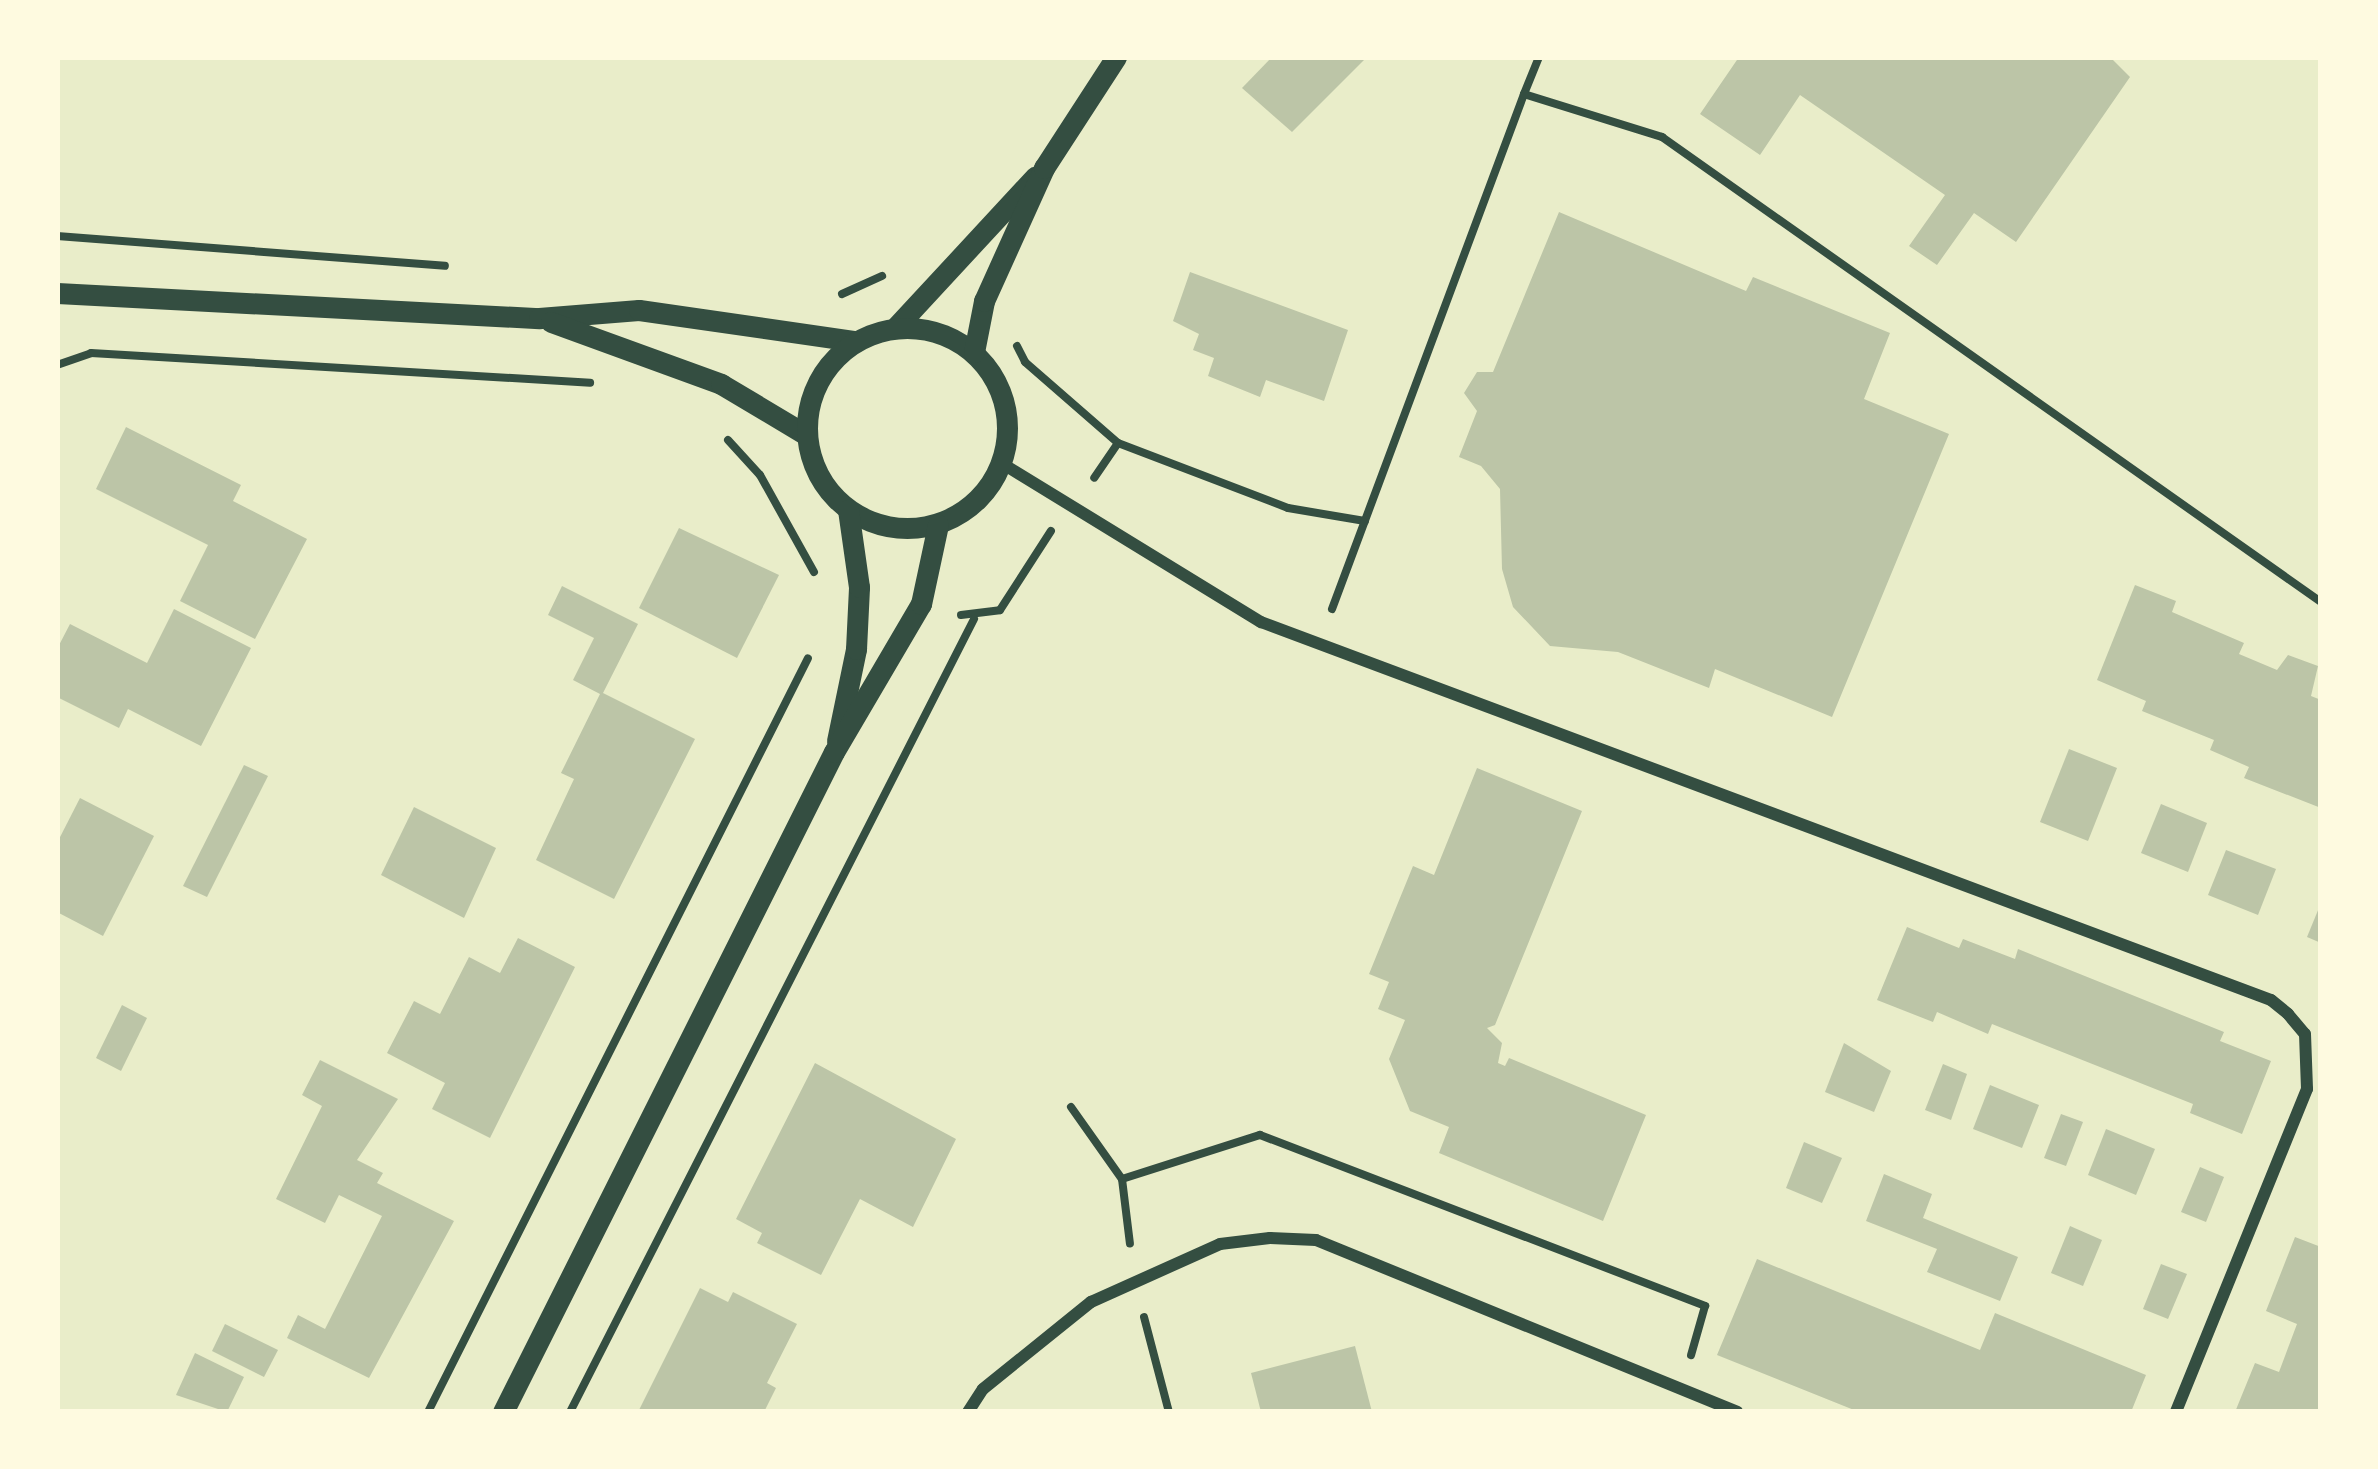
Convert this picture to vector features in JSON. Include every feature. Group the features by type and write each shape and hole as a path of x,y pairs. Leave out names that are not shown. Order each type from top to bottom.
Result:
{"street":[{"path":"974,352 984,301 1044,168 1116,57"},
{"path":"896,327 967,242 1044,168"},
{"path":"57,292 538,318 640,310 855,341"},
{"path":"538,318 722,384 805,434"},
{"path":"896,327 938,331 974,352 998,384 1009,423 1003,464 977,502 938,525 890,529 848,510 818,478 805,434 810,398 828,365 855,341 896,327"},
{"path":"1003,464 1261,622 2271,1000 2305,1034 2307,1089 2176,1412"},
{"path":"834,752 856,649 848,590 848,510"},
{"path":"502,1412 834,752 921,604 938,525"},
{"path":"968,1412 982,1389 1052,1331 1134,1280 1220,1244 1316,1240 1737,1412"}],"path":[{"path":"1319,644 1538,57"},
{"path":"1524,94 1662,137 2321,602"},
{"path":"830,295 852,293 893,270"},
{"path":"1009,329 1025,362 1118,443 1288,508 1364,521"},
{"path":"57,365 91,353 612,388"},
{"path":"722,384 706,418 760,475 803,562 848,590"},
{"path":"921,604 974,619 1000,610 1052,530 1075,508 1118,443"},
{"path":"570,1412 974,619"},
{"path":"428,1412 810,653"},
{"path":"1071,1107 1122,1180 1134,1280 1169,1412"},
{"path":"1122,1180 1260,1135 1705,1306 1681,1390"}],"building":[{"path":"1272,57 1367,57 1292,132 1242,88"},
{"path":"1739,57 2110,57 2130,77 2016,242 1974,213 1937,265 1909,246 1945,195 1800,95 1760,155 1700,114"},
{"path":"1559,212 1746,291 1753,277 1890,333 1864,399 1949,434 1832,717 1715,669 1709,688 1618,652 1550,646 1513,607 1502,569 1500,489 1481,466 1459,457 1477,411 1464,393 1477,372 1493,372"},
{"path":"1190,272 1348,330 1324,401 1266,380 1260,397 1208,376 1214,358 1193,350 1199,334 1173,321"},
{"path":"126,427 241,485 233,501 307,539 255,639 180,601 208,545 96,489"},
{"path":"679,528 779,575 737,658 639,608"},
{"path":"2135,585 2176,601 2172,612 2244,643 2239,654 2277,670 2288,655 2318,666 2311,696 2321,700 2321,808 2244,778 2249,767 2210,750 2214,740 2142,711 2146,701 2097,680"},
{"path":"562,586 638,624 603,693 695,739 614,899 536,860 574,779 561,773 600,694 573,680 594,638 548,615"},
{"path":"174,609 251,648 201,746 128,709 119,728 57,697 57,649 70,624 147,663"},
{"path":"2069,749 2117,768 2088,841 2040,822"},
{"path":"244,765 268,776 207,897 183,886"},
{"path":"1477,768 1582,811 1495,1025 1487,1028 1502,1043 1498,1063 1505,1066 1509,1058 1646,1115 1603,1221 1439,1153 1449,1127 1410,1111 1389,1059 1405,1020 1378,1009 1389,982 1369,974 1413,866 1434,875"},
{"path":"80,798 154,836 103,936 57,912 57,843"},
{"path":"2161,804 2207,823 2188,872 2141,853"},
{"path":"414,807 496,848 464,918 381,875"},
{"path":"2226,850 2276,869 2258,915 2208,895"},
{"path":"2321,903 2321,943 2307,937"},
{"path":"1907,927 1959,948 1963,939 2015,959 2018,949 2224,1032 2220,1041 2271,1061 2242,1134 2190,1113 2193,1104 1992,1024 1988,1034 1937,1012 1933,1022 1877,1000"},
{"path":"518,938 575,967 490,1138 432,1109 445,1083 387,1053 414,1001 440,1014 469,957 500,973"},
{"path":"122,1005 147,1018 121,1071 96,1058"},
{"path":"1844,1043 1891,1071 1874,1112 1825,1092"},
{"path":"320,1060 398,1099 357,1160 383,1173 377,1183 454,1221 369,1378 287,1338 298,1315 325,1329 382,1216 339,1195 325,1223 276,1199 322,1106 302,1095"},
{"path":"815,1063 956,1139 913,1227 860,1199 821,1275 757,1243 762,1233 736,1219"},
{"path":"1943,1064 1967,1074 1951,1120 1925,1110"},
{"path":"1990,1085 2039,1105 2022,1148 1973,1129"},
{"path":"2061,1114 2083,1122 2066,1166 2044,1158"},
{"path":"2106,1129 2155,1149 2136,1195 2088,1175"},
{"path":"1804,1142 1842,1158 1822,1203 1786,1188"},
{"path":"2200,1167 2224,1177 2206,1222 2181,1212"},
{"path":"1884,1174 1932,1194 1923,1218 2018,1257 2000,1301 1927,1272 1937,1249 1866,1221"},
{"path":"2070,1226 2102,1240 2083,1286 2051,1273"},
{"path":"2295,1237 2321,1247 2321,1412 2235,1412 2255,1363 2279,1372 2297,1324 2266,1311"},
{"path":"1757,1259 1980,1350 1995,1313 2146,1375 2131,1412 1859,1412 1717,1355"},
{"path":"2161,1264 2187,1274 2168,1319 2143,1309"},
{"path":"700,1288 728,1302 733,1292 797,1324 767,1383 776,1388 764,1412 638,1412"},
{"path":"225,1324 278,1350 264,1377 212,1351"},
{"path":"1355,1346 1372,1412 1261,1412 1251,1373"},
{"path":"195,1353 244,1377 227,1412 176,1395"}]}
